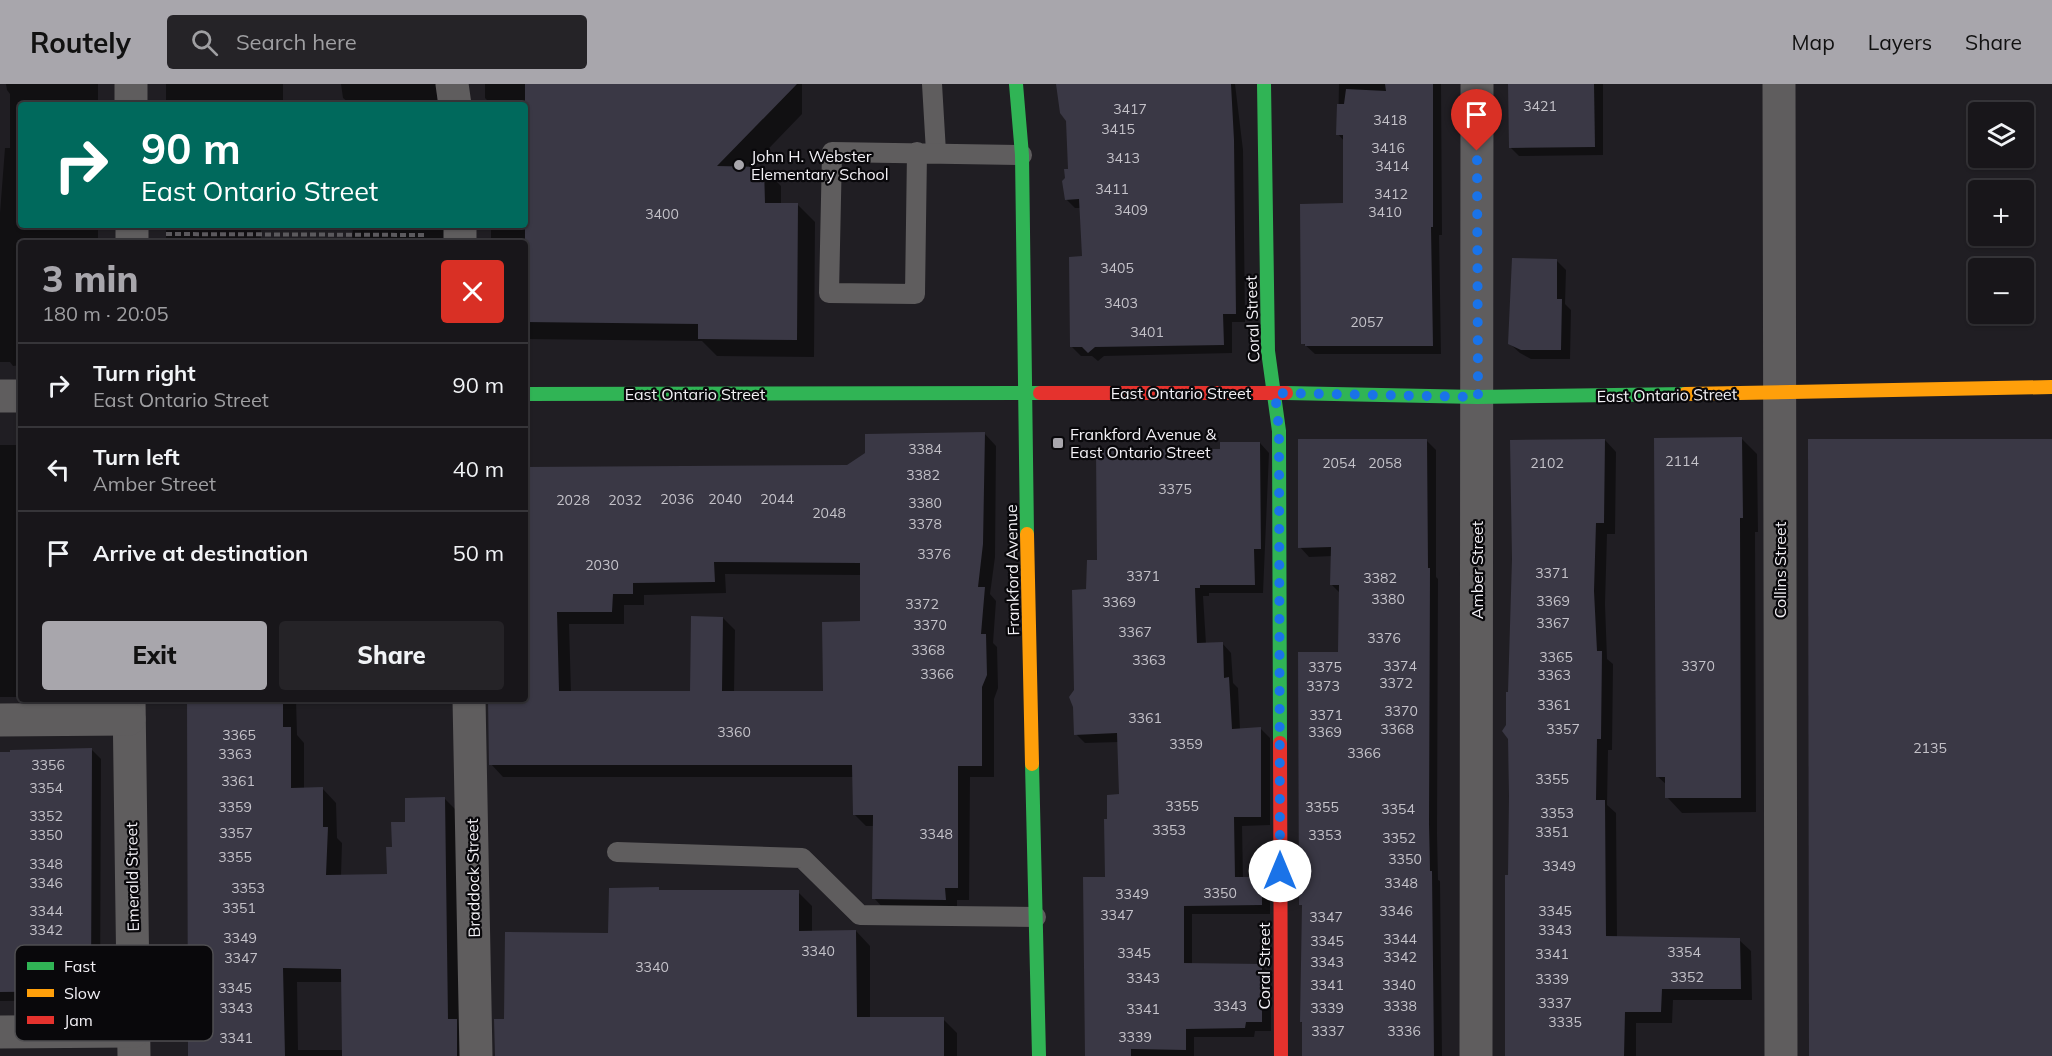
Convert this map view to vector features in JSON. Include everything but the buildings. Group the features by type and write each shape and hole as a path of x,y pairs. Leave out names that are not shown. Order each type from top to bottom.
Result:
{"street":[{"path":"131,84 131,102"},
{"path":"452,84 454,102"},
{"name":"Frankford Avenue","path":"1016,84 1022,155 1024,393 1040,1056"},
{"name":"Coral Street","path":"1264,84 1268,351 1279,430 1281,1056"},
{"name":"Amber Street","path":"1476,1056 1477,84"},
{"name":"Collins Street","path":"1779,84 1781,1056"},
{"name":"East Ontario Street","path":"528,394 1275,393 1478,397 2052,387"},
{"path":"0,396 18,396"},
{"name":"Braddock Street","path":"470,702 476,1056"},
{"path":"0,720 129,709"},
{"name":"Emerald Street","path":"129,709 133,945"},
{"path":"0,1032 15,1033"},
{"path":"100,1041 134,1044"}],"lane":[{"path":"932,84 926,152 915,294 829,293 832,152 926,152 1022,155"},
{"path":"617,852 802,858 860,915 1036,917"}],"path":[{"path":"132,234 460,234"}],"traffic: fast":[{"path":"1016,84 1022,155 1027,534"},
{"path":"1264,84 1268,351 1279,431 1280,743"},
{"path":"528,394 1040,393"},
{"path":"1286,393 1477,397 1685,394"},
{"path":"1032,764 1039,1056"}],"traffic: slow":[{"path":"1685,394 2052,387"},
{"path":"1027,534 1032,764"}],"traffic: jam":[{"path":"1040,393 1286,393"},
{"path":"1280,743 1281,1056"}],"place":[{"name":"John H. Webster Elementary School","path":"739,165"},
{"name":"Frankford Avenue & East Ontario Street","path":"1058,443"}],"route":[{"path":"1280,871 1279,430 1275,393 1478,397 1477,151"}]}
